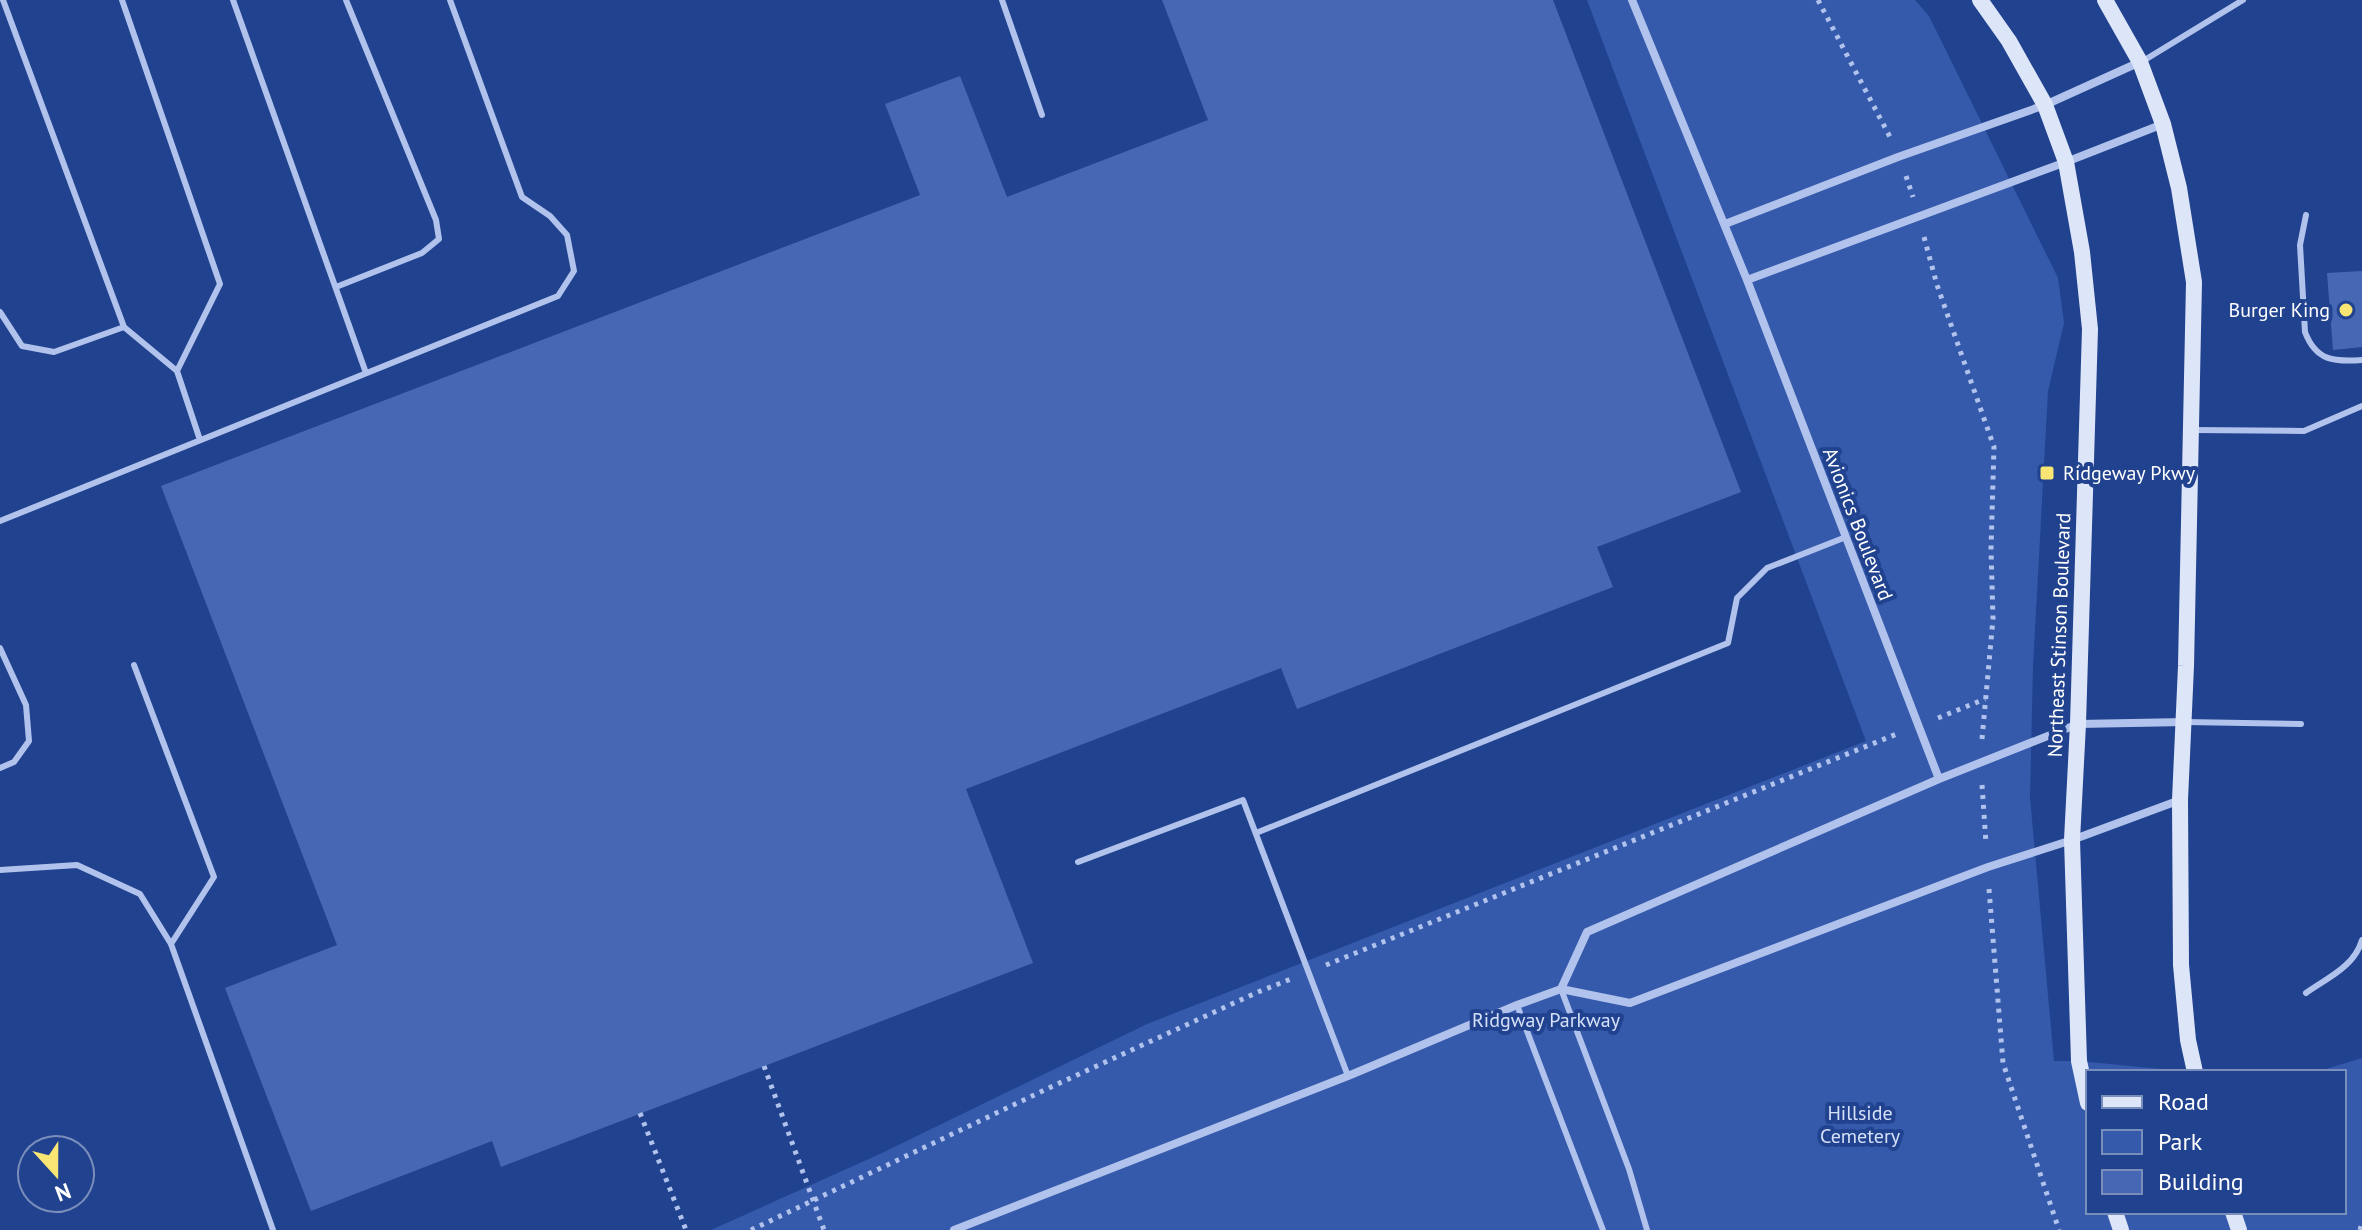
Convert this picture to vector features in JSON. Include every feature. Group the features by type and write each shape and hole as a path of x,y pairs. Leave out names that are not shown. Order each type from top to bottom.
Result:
{"main road":[{"name":"Northeast Stinson Boulevard","path":"1980,0 2009,41 2045,105 2066,162 2082,252 2090,329 2072,840 2079,1061 2086,1094"},
{"path":"2105,0 2140,62 2163,124 2179,188 2194,282 2185,722 2180,800 2181,965 2188,1040 2195,1070"}],"street":[{"name":"Avionics Boulevard","path":"1632,0 1725,224 1939,779"},
{"path":"1725,224 1898,157 2045,105 2140,62"},
{"path":"1747,280 2163,124"},
{"path":"1561,989 1587,932 1939,779 2078,724 2185,722"},
{"path":"954,1230 1561,989 1630,1003 1988,867 2180,800"}],"lane":[{"path":"3,0 124,327 177,371 200,440"},
{"path":"122,0 220,284 177,371"},
{"path":"233,0 366,373"},
{"path":"336,287 422,253 439,239 436,220 346,0"},
{"path":"0,521 558,296 574,271 567,235 550,216 522,197 450,0"},
{"path":"1002,0 1042,115"},
{"path":"2140,62 2243,0"},
{"path":"2306,215 2300,245 2305,332 2310,344 2321,355 2337,362 2362,360"},
{"path":"0,312 22,346 54,352 124,327"},
{"path":"2191,430 2304,431 2362,406"},
{"path":"1256,833 1728,643 1737,598 1767,568 1846,537"},
{"path":"0,648 26,705 29,741 14,762 0,768"},
{"path":"134,665 214,877 171,944"},
{"path":"2185,722 2301,724"},
{"path":"1078,862 1243,800 1348,1076"},
{"path":"0,870 77,865 140,894 171,944 273,1230"},
{"path":"2306,993 2351,962 2362,940"},
{"path":"1561,989 1629,1169 1647,1230"},
{"path":"1517,1005 1603,1230"}],"path":[{"path":"1818,0 1891,140"},
{"path":"1906,177 1913,196"},
{"path":"1924,236 1937,285 1994,447 1991,549 1993,619 1982,735"},
{"path":"1944,716 1985,699"},
{"path":"1876,743 1898,734"},
{"path":"1982,790 1986,841"},
{"path":"1990,908 2003,1063 2059,1230"},
{"path":"764,1066 824,1230"},
{"path":"640,1113 686,1230"},
{"path":"2360,1230 2362,1223"}],"green space":[{"path":"1587,0 1915,0 1929,16 2058,278 2064,323 2048,391 2033,666 2030,798 2054,1061 2171,1070 2086,1070 2086,1214 2346,1214 2346,1070 2323,1070 2362,1058 2362,1230 711,1230 882,1153 1147,1024 1866,741"}],"building":[{"path":"1162,0 1553,0 1741,492 1597,547 1613,587 1297,709 1281,668 966,789 1033,963 501,1167 492,1141 311,1211 225,988 337,945 161,486 920,195 885,104 960,76 1007,197 1208,120"},
{"name":"Burger King","path":"2362,271 2362,347 2333,350 2327,273"}],"place":[{"name":"Burger King","path":"2346,310"},
{"name":"Ridgeway Pkwy","path":"2047,473"}],"park label":[{"name":"Ridgway Parkway","path":"1546,1020"},
{"name":"Hillside Cemetery","path":"1860,1124"}]}
